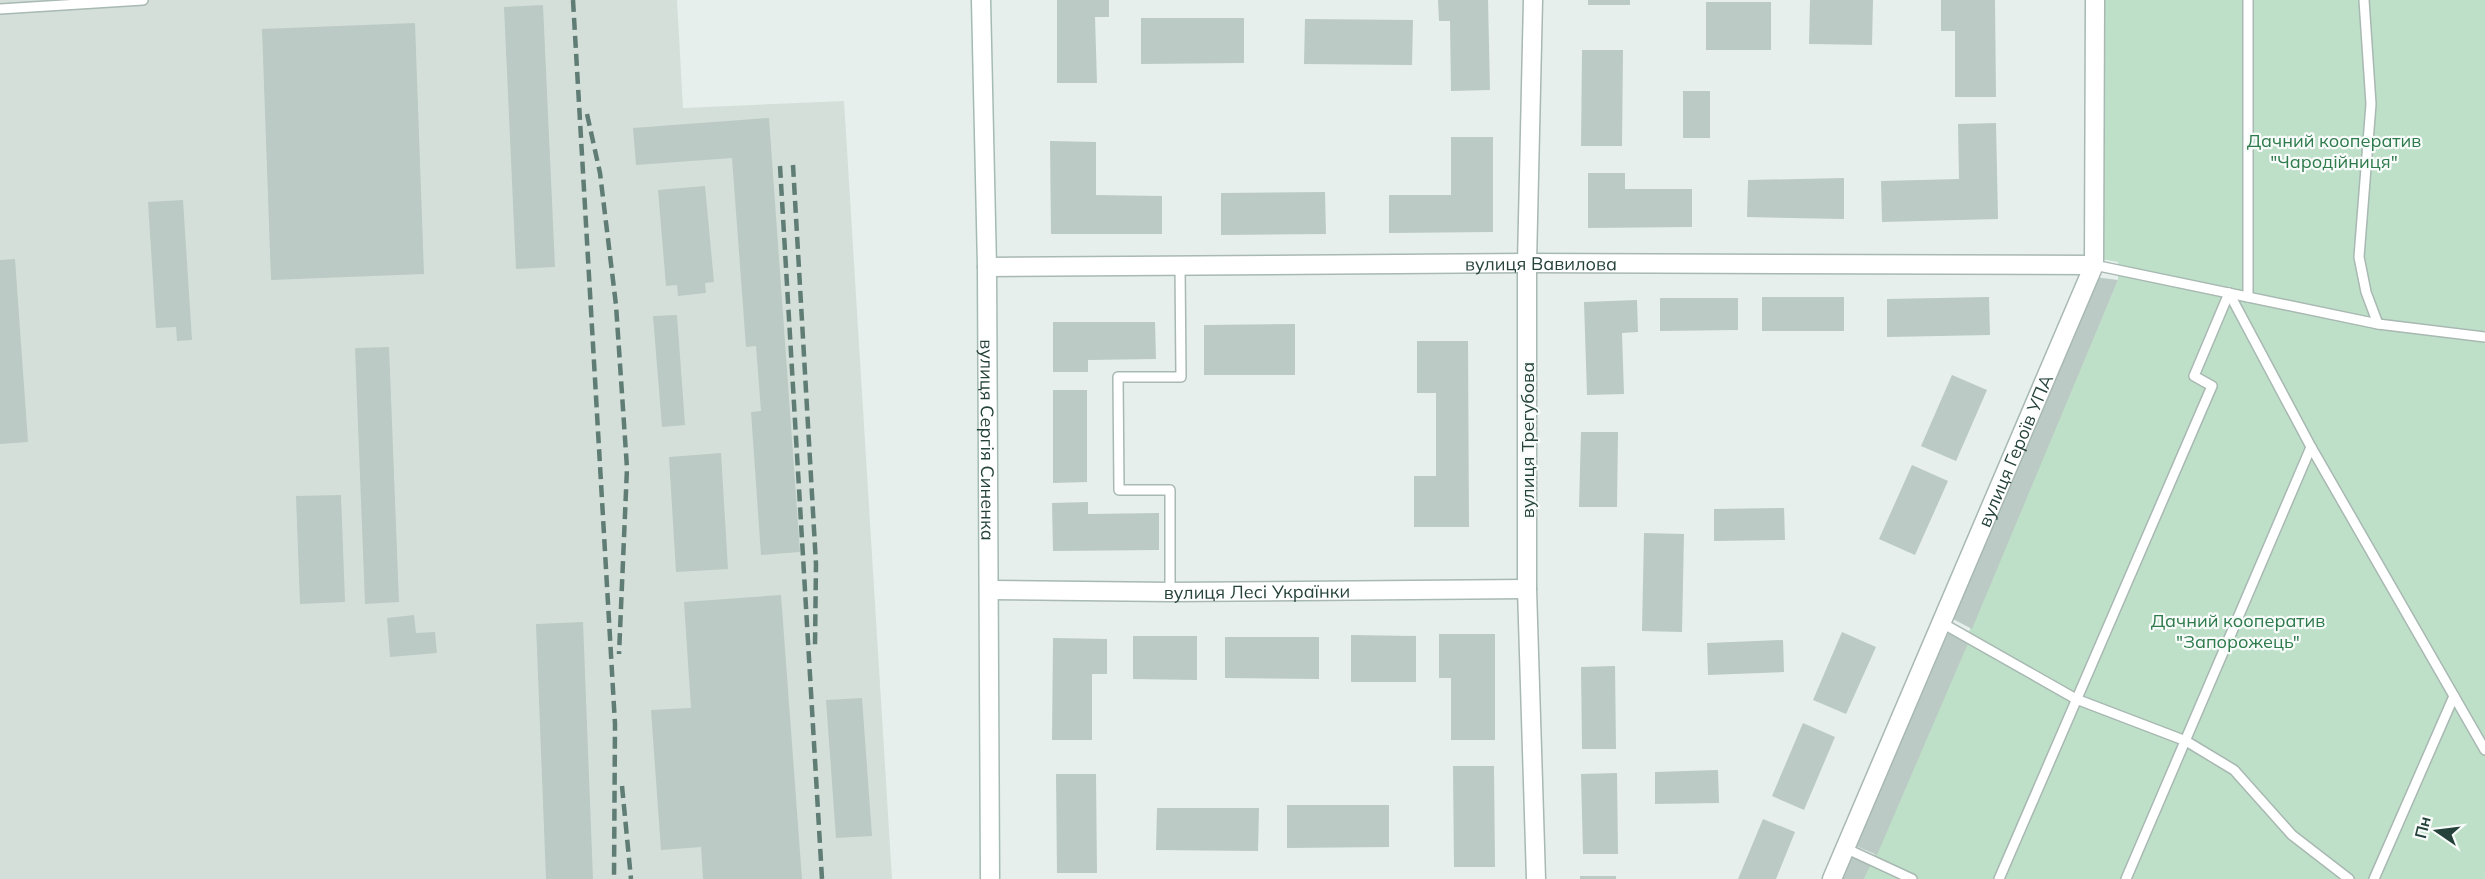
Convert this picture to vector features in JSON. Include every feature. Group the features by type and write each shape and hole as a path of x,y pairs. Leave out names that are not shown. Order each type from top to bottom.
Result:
{"street":[{"name":"вулиця Сергія Синенка","path":"981,0 987,267 990,879"},
{"name":"вулиця Трегубова","path":"1533,0 1527,262 1527,589 1536,879"},
{"name":"вулиця Героїв УПА","path":"1832,879 2094,265 2095,0"},
{"name":"вулиця Вавилова","path":"987,267 1527,262 2094,265"},
{"name":"вулиця Лесі Українки","path":"989,590 1170,592 1527,589"}],"lane":[{"path":"0,9 143,0"},
{"path":"2248,0 2248,297"},
{"path":"2364,0 2371,104 2358,257 2366,292 2378,324"},
{"path":"1170,592 1170,490 1119,490 1118,377 1181,377 1180,265"},
{"path":"2094,265 2378,324 2485,337"},
{"path":"2229,293 2311,447 2485,750"},
{"path":"1999,879 2212,386 2194,376 2229,293"},
{"path":"2126,879 2311,447"},
{"path":"1942,623 2076,699 2186,741 2234,770 2292,836 2349,879"},
{"path":"2374,879 2454,696"},
{"path":"1845,848 1912,879"}],"shaded area":[{"path":"0,0 677,0 683,108 844,101 892,879 0,879"}],"green space":[{"name":"Дачний кооператив \"Запорожець\"","path":"2100,0 2485,0 2485,879 1864,879 2118,280 2118,262 2101,259"}],"building":[{"path":"1057,0 1109,0 1109,17 1095,17 1097,83 1057,83"},
{"path":"1438,0 1488,0 1490,90 1451,91 1450,21 1439,21"},
{"path":"1588,0 1630,0 1630,5 1588,5"},
{"path":"1810,0 1873,0 1872,45 1809,44"},
{"path":"1941,0 1995,0 1996,97 1955,97 1955,31 1941,31"},
{"path":"1706,2 1771,2 1771,50 1706,50"},
{"path":"543,5 555,267 516,269 504,7"},
{"path":"1141,18 1244,18 1244,63 1141,64"},
{"path":"1305,19 1413,20 1412,65 1304,64"},
{"path":"415,23 424,274 271,280 262,29"},
{"path":"1582,50 1623,50 1622,146 1581,146"},
{"path":"1683,91 1710,91 1710,138 1683,138"},
{"path":"769,118 800,552 761,555 751,412 761,411 756,346 746,347 732,158 636,165 633,128"},
{"path":"1996,123 1998,219 1882,222 1881,181 1959,179 1958,124"},
{"path":"1451,137 1493,137 1493,232 1389,233 1389,195 1451,195"},
{"path":"1050,141 1096,142 1096,195 1162,196 1162,234 1051,234"},
{"path":"1588,173 1625,173 1625,189 1692,189 1692,227 1588,228"},
{"path":"1844,178 1844,219 1747,217 1748,180"},
{"path":"705,186 714,282 705,283 706,293 678,296 677,285 666,286 658,190"},
{"path":"1325,192 1326,234 1221,235 1221,193"},
{"path":"183,200 192,340 177,341 176,327 156,328 148,202"},
{"path":"15,259 28,442 0,444 0,260"},
{"path":"2094,277 2118,280 1972,629 1953,619"},
{"path":"1762,297 1844,297 1844,331 1762,331"},
{"path":"1989,297 1990,335 1887,337 1887,299"},
{"path":"1660,298 1738,298 1738,330 1660,331"},
{"path":"1637,300 1638,332 1622,333 1624,394 1587,395 1584,302"},
{"path":"677,315 685,425 662,427 653,316"},
{"path":"1053,322 1155,322 1156,359 1088,360 1088,372 1053,372"},
{"path":"1295,324 1295,375 1204,375 1204,325"},
{"path":"1417,341 1468,341 1469,527 1414,527 1414,476 1436,476 1436,393 1417,393"},
{"path":"389,347 399,602 365,604 355,348"},
{"path":"1952,375 1987,390 1956,461 1921,446"},
{"path":"1053,390 1087,390 1087,482 1053,483"},
{"path":"1581,432 1618,432 1617,507 1579,507"},
{"path":"721,453 728,569 676,572 669,457"},
{"path":"1912,465 1948,481 1915,555 1879,539"},
{"path":"341,495 345,602 300,604 296,496"},
{"path":"1088,502 1088,514 1159,513 1159,550 1053,551 1052,503"},
{"path":"1784,508 1785,540 1714,541 1714,509"},
{"path":"1644,533 1684,534 1682,632 1642,631"},
{"path":"781,595 802,879 703,879 701,847 661,850 651,710 691,708 684,602"},
{"path":"414,615 416,633 435,632 437,653 390,657 387,618"},
{"path":"583,622 593,879 546,879 536,624"},
{"path":"1949,631 1969,641 1877,855 1856,846"},
{"path":"1842,632 1876,647 1846,714 1813,700"},
{"path":"1439,634 1495,634 1495,740 1451,740 1451,678 1439,678"},
{"path":"1351,635 1416,636 1416,682 1351,682"},
{"path":"1133,636 1197,636 1197,680 1133,679"},
{"path":"1225,637 1319,637 1319,679 1225,678"},
{"path":"1053,638 1107,639 1107,674 1092,674 1092,740 1052,740"},
{"path":"1783,640 1784,672 1708,675 1707,643"},
{"path":"1615,666 1616,749 1582,749 1581,667"},
{"path":"862,698 872,836 836,838 826,700"},
{"path":"1803,723 1835,737 1804,810 1772,796"},
{"path":"1453,766 1494,766 1495,867 1454,867"},
{"path":"1718,770 1719,803 1655,804 1655,772"},
{"path":"1617,773 1618,854 1583,854 1581,774"},
{"path":"1056,774 1096,774 1097,873 1057,873"},
{"path":"1287,805 1389,805 1389,847 1287,848"},
{"path":"1157,808 1259,808 1258,851 1156,850"},
{"path":"1763,819 1795,832 1776,879 1738,879"},
{"path":"1850,855 1871,864 1864,879 1839,879"},
{"path":"1580,876 1616,876 1616,879 1580,879"}],"railway":[{"path":"573,0 615,724 614,879"},
{"path":"587,114 600,173 616,305 627,468 619,654"},
{"path":"793,165 816,564 815,645"},
{"path":"780,166 822,879"},
{"path":"622,786 631,879"}],"park label":[{"name":"Дачний кооператив \"Чародійниця\"","path":"2334,150"}]}
